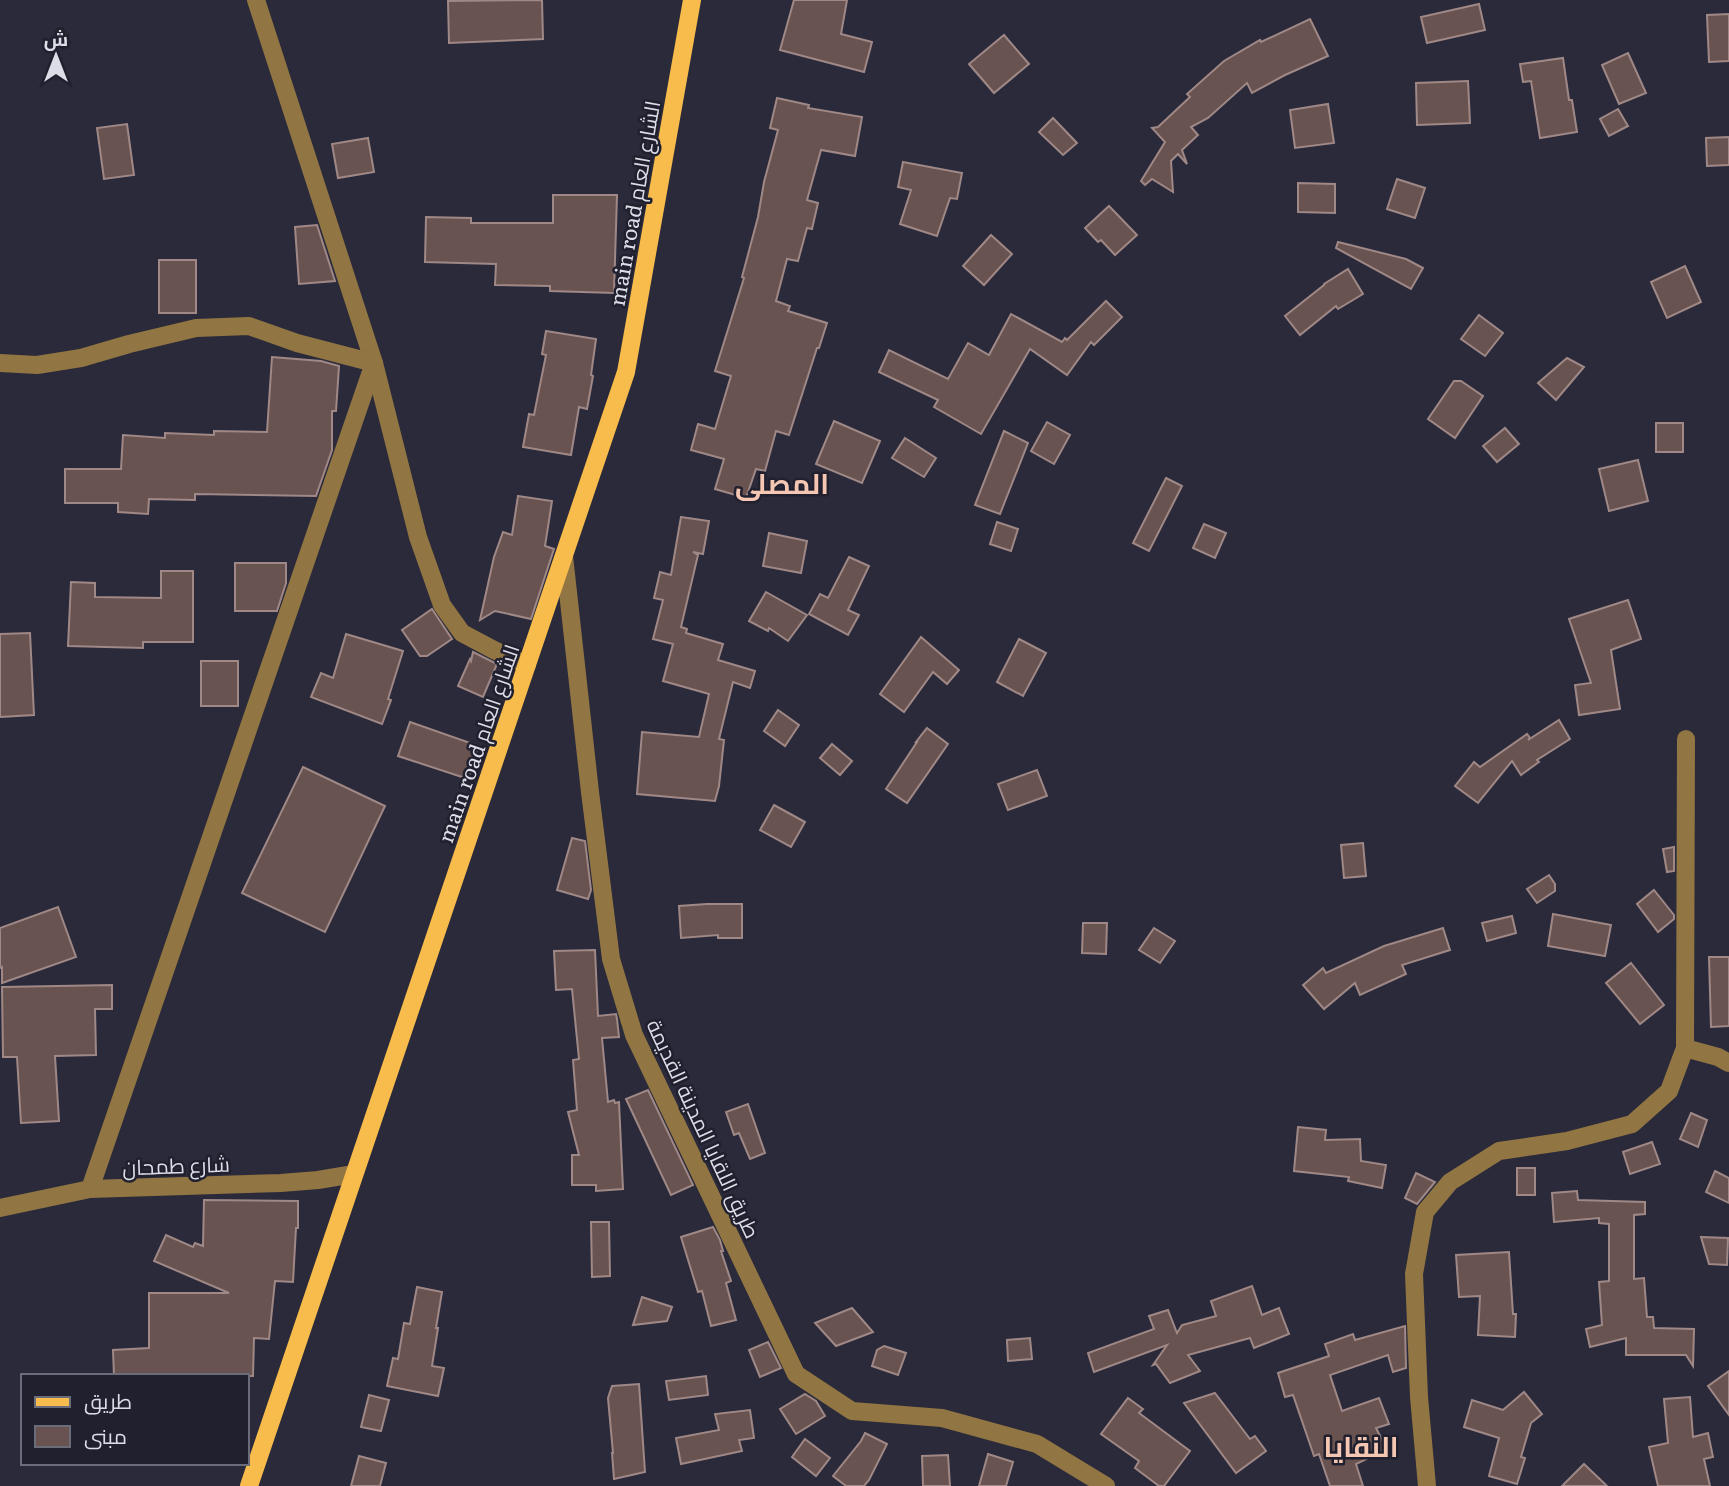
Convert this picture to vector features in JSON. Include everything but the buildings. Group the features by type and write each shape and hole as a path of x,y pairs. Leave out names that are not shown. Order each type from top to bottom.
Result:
{"main road":[{"name":"main road الشارع العام","path":"249,1486 626,372 692,0"}],"street":[{"path":"256,0 374,363 418,537 442,605 463,633 527,665"},
{"path":"0,363 37,365 81,358 196,328 249,326 297,343 374,363"},
{"path":"90,1189 374,363"},
{"name":"طريق اللقايا المدينة القديمة","path":"564,556 611,959 634,1035 796,1374 852,1411 942,1418 1037,1444 1106,1486"},
{"path":"1427,1486 1419,1397 1414,1274 1425,1212 1450,1182 1499,1151 1567,1141 1632,1124 1669,1091 1685,1048 1686,739"},
{"path":"1685,1048 1718,1057 1729,1063"},
{"name":"شارع طمحان","path":"0,1208 90,1189 281,1183 355,1174"}],"district":[{"name":"المصلى","path":"782,482"},
{"name":"النقايا","path":"1361,1445"}]}
